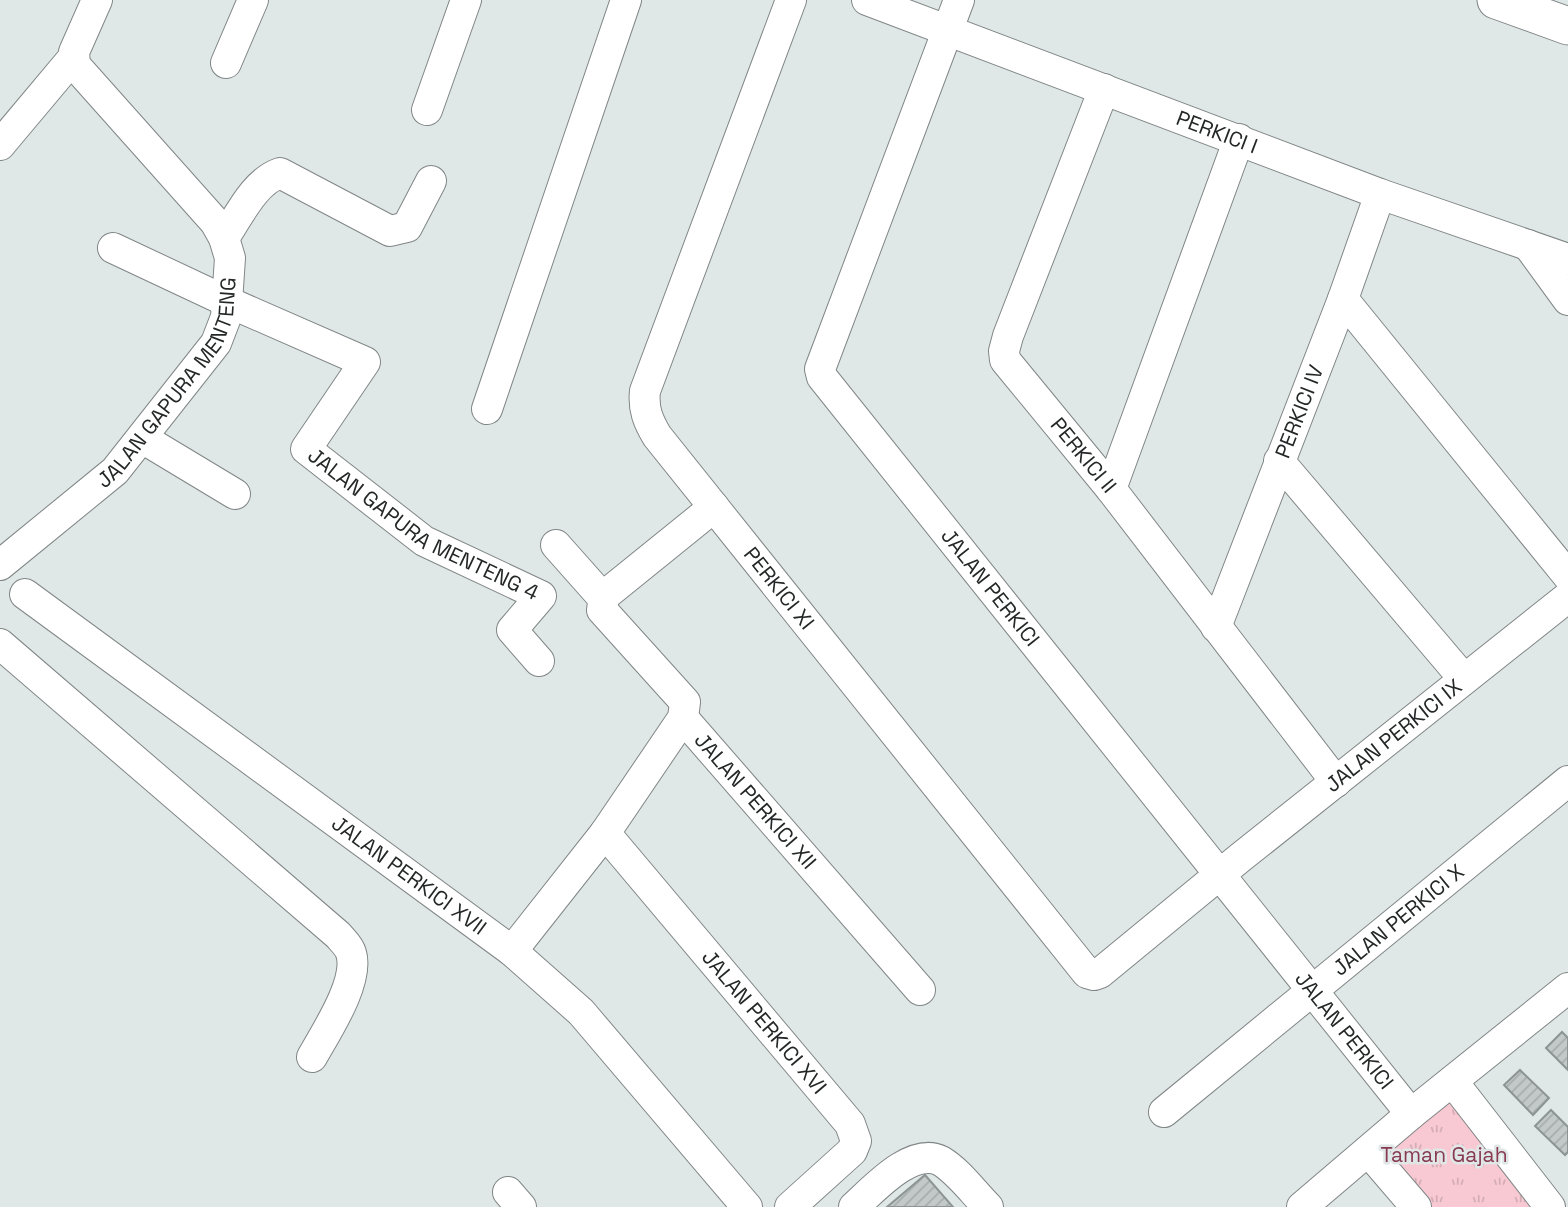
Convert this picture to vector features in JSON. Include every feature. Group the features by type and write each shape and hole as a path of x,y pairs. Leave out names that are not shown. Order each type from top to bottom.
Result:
{"main road":[{"path":"1496,0 1568,26"}],"street":[{"path":"0,145 73,58 97,0"},
{"path":"226,63 253,0"},
{"path":"427,110 466,0"},
{"path":"487,409 626,0"},
{"name":"PERKICI XI","path":"791,0 645,391 643,405 648,422 1087,973 1100,973 1219,876"},
{"name":"PERKICI I","path":"867,0 1380,194 1568,259"},
{"name":"JALAN PERKICI","path":"959,0 820,369 822,377 1411,1114"},
{"name":"JALAN GAPURA MENTENG","path":"2,560 116,471 216,343 226,317 230,258 224,238 215,222 80,74 73,58"},
{"name":"PERKICI II","path":"1104,89 1004,351 1004,360 1111,489 1336,782"},
{"path":"1111,489 1239,139"},
{"path":"224,238 255,191 268,177 280,173 390,231 407,227 431,181"},
{"name":"PERKICI IV","path":"1216,627 1343,299 1380,194"},
{"path":"1528,245 1568,300"},
{"path":"113,248 228,302"},
{"path":"1343,299 1568,576"},
{"name":"JALAN GAPURA MENTENG 4","path":"228,302 365,362 306,449 424,541 541,596 512,630 539,661"},
{"path":"142,438 235,494"},
{"path":"1279,461 1464,679"},
{"path":"603,604 714,507"},
{"name":"JALAN PERKICI XII","path":"556,545 685,702 683,718 920,990"},
{"name":"JALAN PERKICI XVII","path":"25,594 512,951 581,1013 747,1207"},
{"name":"JALAN PERKICI IX","path":"1219,876 1568,597"},
{"path":"0,644 348,946 352,956 352,974 341,1003 312,1057"},
{"path":"512,951 606,833 683,718"},
{"name":"JALAN PERKICI X","path":"1164,1112 1568,781"},
{"name":"JALAN PERKICI XVI","path":"606,833 850,1124 856,1141 852,1151 790,1207"},
{"path":"1302,1207 1411,1114 1568,988"},
{"path":"1453,1082 1550,1207"},
{"path":"1368,1151 1416,1207"},
{"path":"854,1207 898,1169 923,1158 938,1159 988,1207"}],"green space":[{"name":"Taman Gajah","path":"1453,1082 1550,1207 1416,1207 1368,1151"}],"building":[{"path":"1562,1032 1568,1038 1568,1070 1546,1048"},
{"path":"1520,1070 1549,1098 1533,1115 1504,1085"},
{"path":"1551,1110 1568,1127 1568,1152 1565,1155 1535,1126"},
{"path":"925,1175 953,1207 887,1207"}]}
